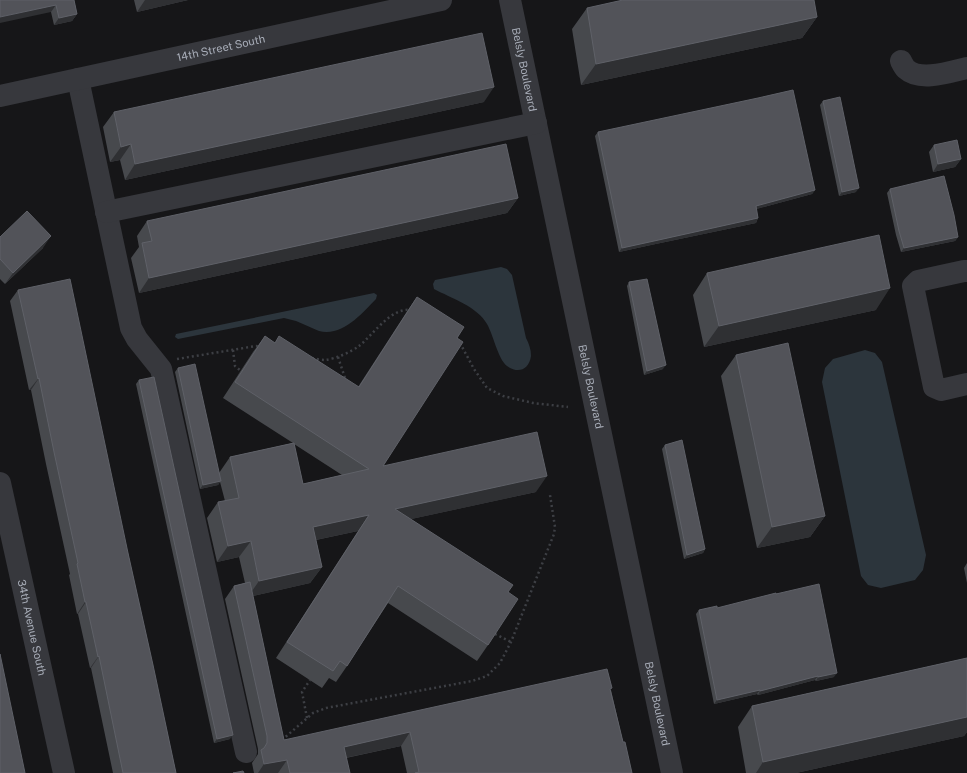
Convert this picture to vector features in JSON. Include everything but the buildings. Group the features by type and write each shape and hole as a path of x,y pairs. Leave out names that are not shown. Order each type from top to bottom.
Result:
{"street":[{"name":"14th Street South","path":"0,96 441,0"},
{"name":"Belsly Boulevard","path":"510,0 672,773"},
{"path":"901,61 905,68 913,74 923,76 937,75 967,68"},
{"path":"78,79 131,328 137,339 161,369 246,752"},
{"path":"106,212 536,123"},
{"path":"967,271 918,281 913,286 934,387 941,390 967,384"},
{"name":"34th Avenue South","path":"0,483 64,773"}],"path":[{"path":"311,358 325,360 338,357 358,346 385,321 397,313 407,309 413,310"},
{"path":"458,340 474,369 487,388 503,396 526,402 568,407"},
{"path":"157,363 256,346 264,347"},
{"path":"233,350 235,366 241,371"},
{"path":"338,357 347,386"},
{"path":"280,742 314,713 326,708 472,681 487,676 500,663 511,642 554,534 555,527 550,495"},
{"path":"495,634 511,642"},
{"path":"307,719 302,692 310,680"}],"shaded area":[{"path":"501,267 507,269 512,275 526,338 531,351 528,365 519,370 515,370 504,363 489,328 483,318 471,308 434,289 433,284 435,280"},
{"path":"374,293 377,295 376,299 358,317 344,327 328,332 319,331 296,321 284,318 178,339 175,337 176,334"},
{"path":"865,350 875,353 882,362 926,555 923,570 915,580 881,588 868,585 861,576 822,382 825,368 833,359"}]}
